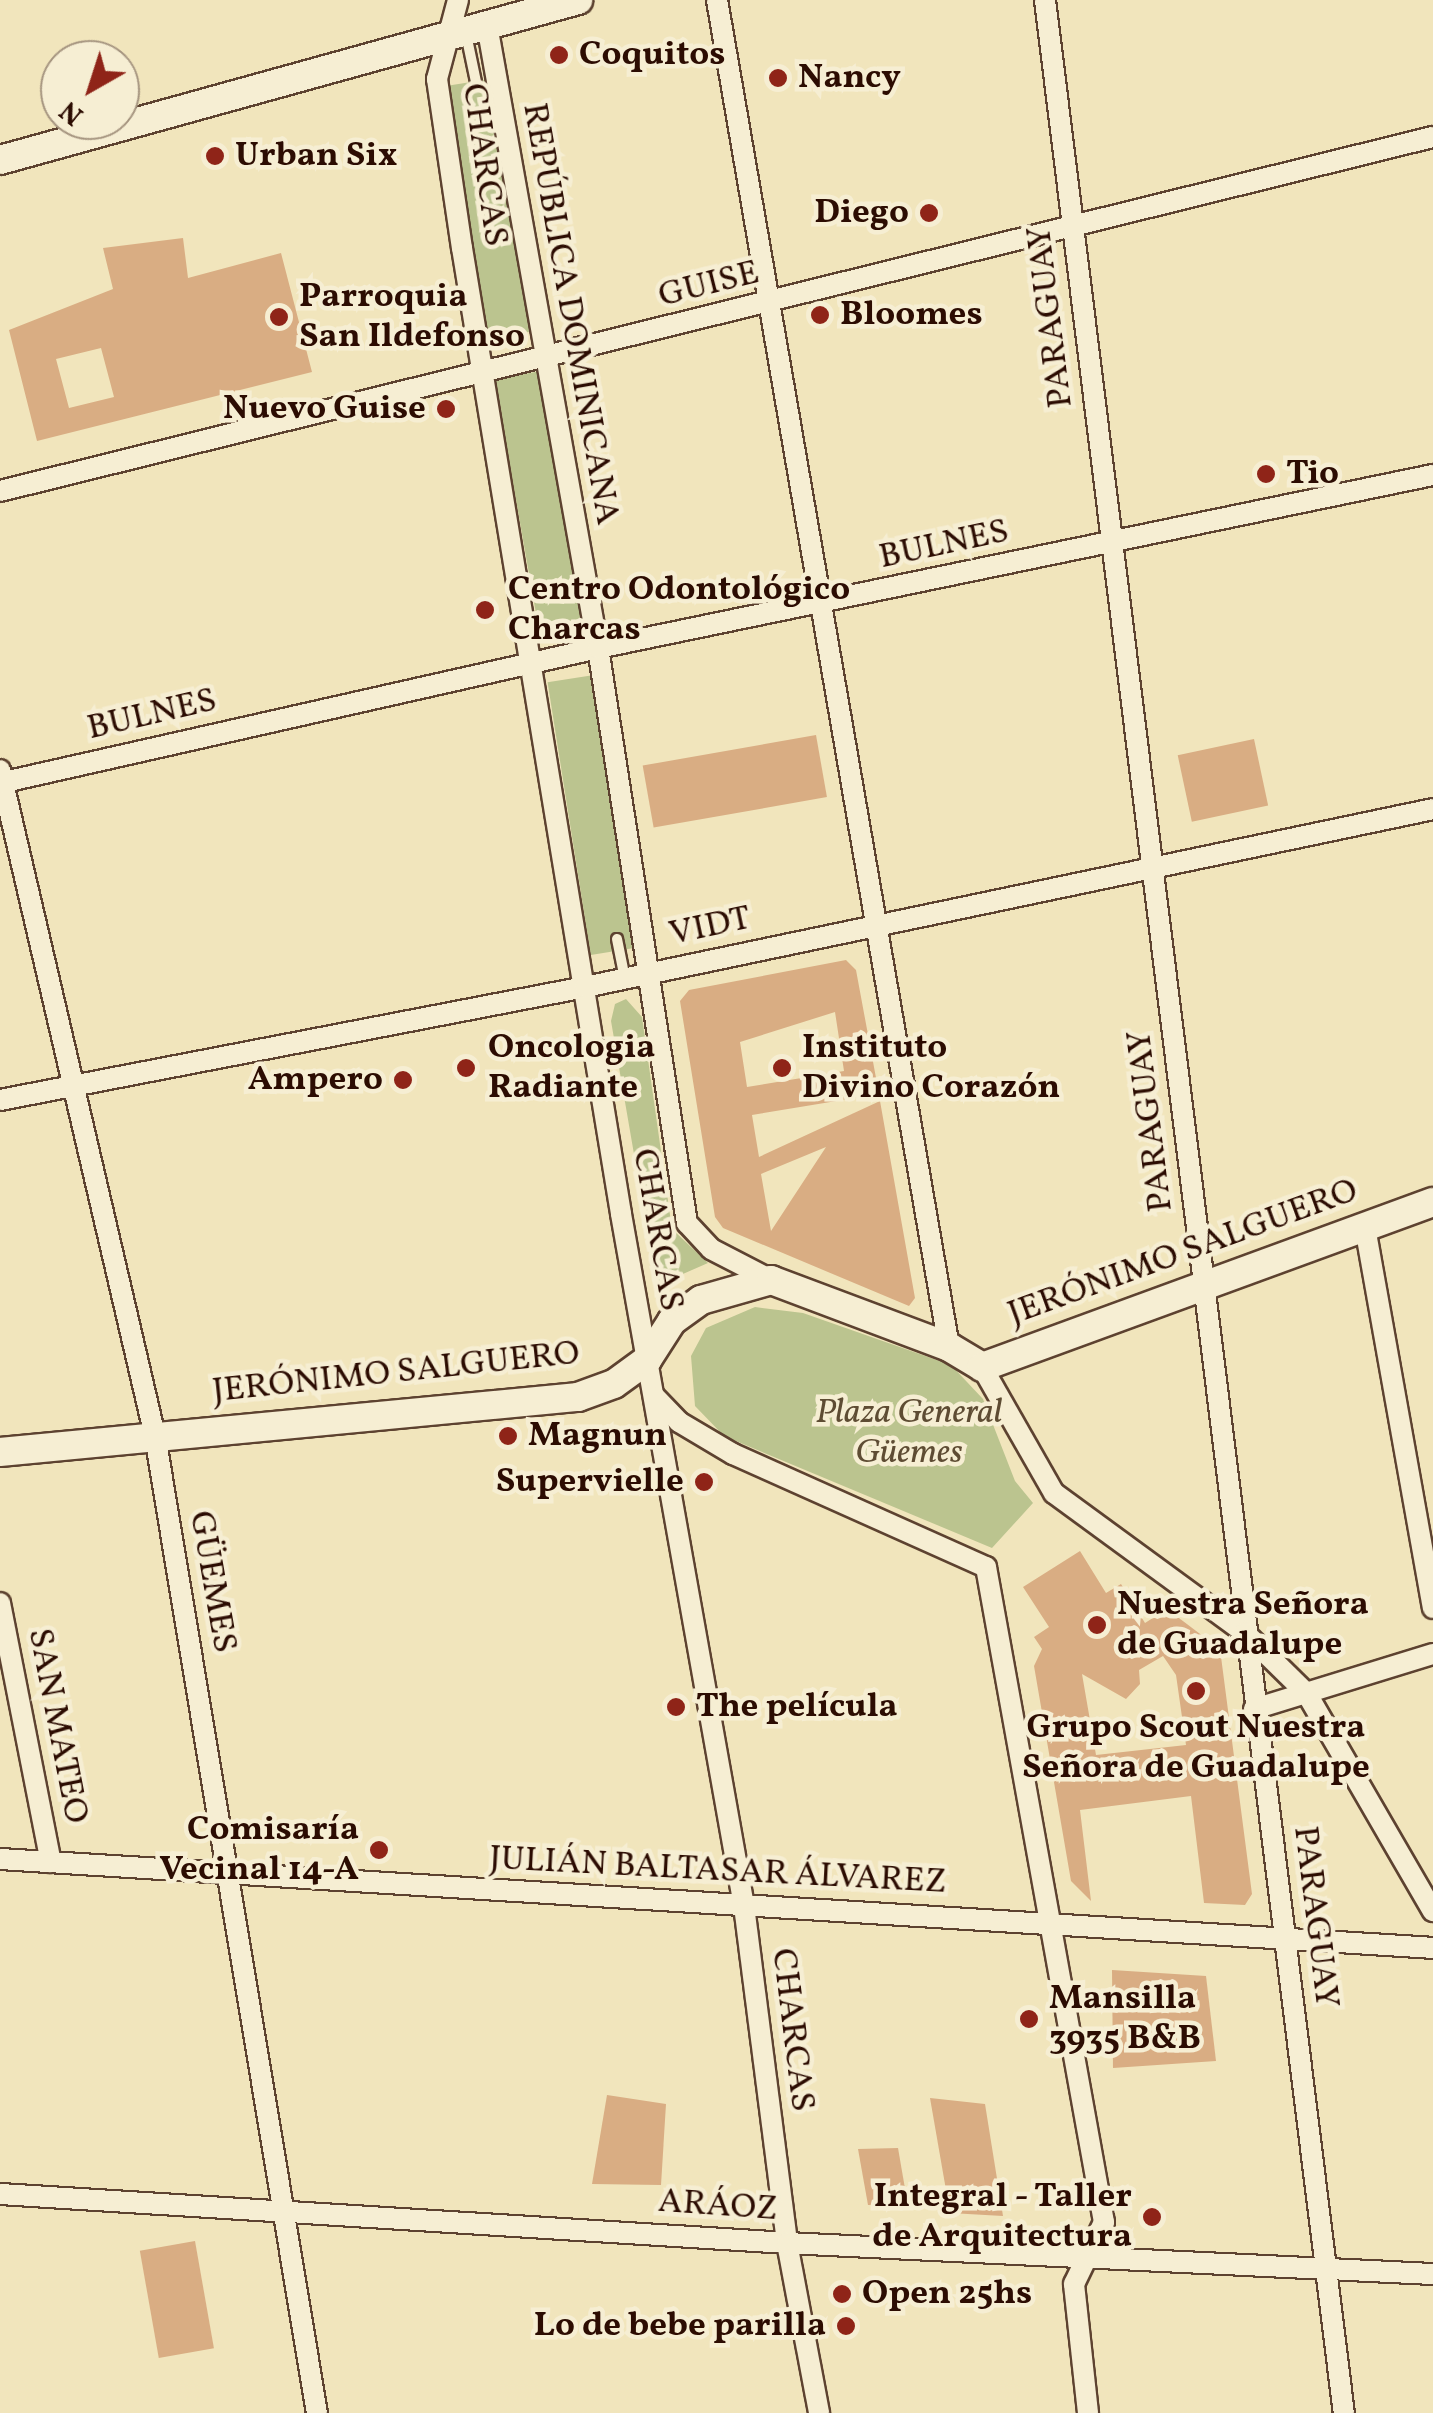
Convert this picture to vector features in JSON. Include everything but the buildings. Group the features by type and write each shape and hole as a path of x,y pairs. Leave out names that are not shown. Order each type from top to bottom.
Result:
{"street":[{"name":"CHARCAS","path":"458,0 465,31 437,79 482,373 647,1360 744,1906 787,2243 819,2413"},
{"path":"0,160 578,0"},
{"path":"716,0 949,1348"},
{"name":"PARAGUAY","path":"1044,0 1344,2413"},
{"name":"REPÚBLICA DOMINICANA","path":"465,31 544,358 598,648 686,1224 710,1249 770,1280"},
{"name":"GUISE","path":"0,491 1433,138"},
{"name":"BULNES","path":"1,779 532,662 822,605 1433,474"},
{"name":"GÜEMES","path":"1,779 155,1436 318,2413"},
{"name":"VIDT","path":"0,1100 585,988 1152,865 1433,809"},
{"name":"JERÓNIMO SALGUERO","path":"0,1452 578,1397 614,1384 647,1360 685,1310 733,1286 770,1280 949,1348 982,1368 1433,1202"},
{"path":"1365,1227 1433,1608"},
{"path":"982,1368 1054,1493 1245,1634 1307,1694 1433,1911"},
{"path":"654,1395 679,1422 733,1454 986,1567 1104,2222 1074,2284 1088,2413"},
{"name":"SAN MATEO","path":"0,1603 51,1862"},
{"path":"1254,1710 1433,1654"},
{"name":"JULIÁN BALTASAR ÁLVAREZ","path":"0,1859 1433,1948"},
{"name":"ARÁOZ","path":"0,2194 787,2243 1433,2274"}],"lane":[{"path":"465,31 476,82"},
{"path":"617,939 625,979"}],"green space":[{"path":"490,79 530,332 488,339 448,86"},
{"path":"541,371 586,628 540,636 495,379"},
{"path":"594,675 637,948 591,955 548,682"},
{"path":"626,999 642,1017 672,1229 708,1263 660,1284 658,1293 611,1021 615,1004"},
{"name":"Plaza General Güemes","path":"755,1307 803,1313 951,1365 983,1399 1015,1481 1033,1503 992,1548 724,1436 695,1406 691,1356 706,1328"}],"place":[{"name":"Coquitos","path":"559,55"},
{"name":"Nancy","path":"778,78"},
{"name":"Urban Six","path":"215,156"},
{"name":"Diego","path":"929,213"},
{"name":"Bloomes","path":"820,315"},
{"name":"Parroquia San Ildefonso","path":"279,317"},
{"name":"Nuevo Guise","path":"446,409"},
{"name":"Tio","path":"1266,474"},
{"name":"Centro Odontológico Charcas","path":"485,610"},
{"name":"Oncologia Radiante","path":"466,1068"},
{"name":"Instituto Divino Corazón","path":"782,1068"},
{"name":"Ampero","path":"403,1080"},
{"name":"Magnun","path":"508,1436"},
{"name":"Supervielle","path":"704,1482"},
{"name":"Nuestra Señora de Guadalupe","path":"1097,1625"},
{"name":"Grupo Scout Nuestra Señora de Guadalupe","path":"1196,1691"},
{"name":"The película","path":"676,1707"},
{"name":"Comisaría Vecinal 14-A","path":"379,1850"},
{"name":"Mansilla 3935 B&B","path":"1029,2019"},
{"name":"Integral - Taller de Arquitectura","path":"1152,2217"},
{"name":"Open 25hs","path":"842,2294"},
{"name":"Lo de bebe parilla","path":"846,2326"}]}
